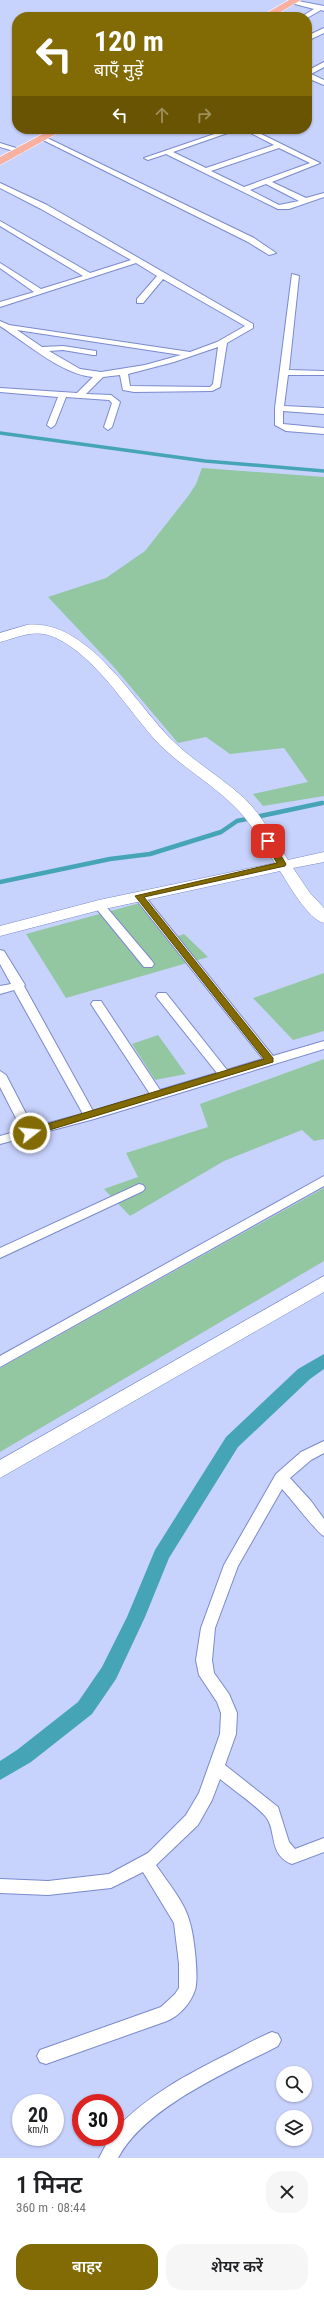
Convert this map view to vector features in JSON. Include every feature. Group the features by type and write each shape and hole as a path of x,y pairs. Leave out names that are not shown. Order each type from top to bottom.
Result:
{"main road":[{"path":"274,12 294,1"},
{"path":"0,162 51,134"}],"street":[{"path":"294,1 323,8"},
{"path":"312,13 323,8"},
{"path":"312,13 324,15"},
{"path":"312,36 324,30"},
{"path":"312,71 324,64"},
{"path":"312,77 324,83"},
{"path":"148,158 221,134"},
{"path":"244,190 316,163 257,134"},
{"path":"43,138 251,240 272,253"},
{"path":"0,145 20,151"},
{"path":"205,171 282,145"},
{"path":"167,152 278,207 286,207 324,195"},
{"path":"267,182 305,201"},
{"path":"0,186 44,207 136,261 250,324 248,328 223,342 124,374 100,375 80,372 1,324"},
{"path":"0,223 90,276"},
{"path":"0,305 41,293 136,261"},
{"path":"0,265 41,293"},
{"path":"0,274 10,271"},
{"path":"140,301 162,275"},
{"path":"294,276 285,372 279,408 279,425 282,427 324,431"},
{"path":"1,324 41,332 96,338 190,353"},
{"path":"124,374 126,388 134,390 212,389 217,384 223,342"},
{"path":"43,349 63,348 93,353"},
{"path":"285,372 324,374"},
{"path":"80,395 100,375"},
{"path":"0,390 108,397 116,402 108,428"},
{"path":"51,425 63,394"},
{"path":"279,408 324,411"},
{"path":"0,638 31,629 45,630 66,638 93,660 166,742 182,757 239,800 248,811 304,896 324,918"},
{"path":"0,931 139,896 278,858 324,857"},
{"path":"139,896 270,1060"},
{"path":"100,905 148,964"},
{"path":"0,954 19,985 90,1116"},
{"path":"0,990 19,985"},
{"path":"162,996 224,1074"},
{"path":"97,1004 157,1095"},
{"path":"0,1140 90,1116 270,1060 324,1045"},
{"path":"0,1075 30,1133"},
{"path":"0,1362 324,1180"},
{"path":"1,1250 139,1188"},
{"path":"0,1470 324,1283"},
{"path":"0,1886 48,1888 111,1881 146,1863 168,1846 192,1820 206,1795 228,1734 229,1713 224,1699 207,1675 204,1660 208,1628 231,1565 281,1478 306,1456 324,1446"},
{"path":"281,1478 306,1505 324,1529"},
{"path":"217,1768 272,1812 278,1822 281,1845 292,1857 324,1845"},
{"path":"46,2056 167,2013 181,2000 187,1989 187,1964 182,1923 178,1911 146,1863"},
{"path":"108,2158 117,2141 134,2123 174,2093 272,2040"}],"green space":[{"path":"202,468 324,477 324,796 263,806 253,794 308,782 284,748 230,754 206,737 178,743 113,666 48,597 106,578 145,551 189,495 196,484"},
{"path":"140,903 170,939 184,934 208,957 66,998 26,934"},
{"path":"324,973 324,1031 293,1040 253,998"},
{"path":"158,1035 186,1074 155,1080 132,1044"},
{"path":"324,1059 324,1139 314,1141 302,1130 224,1161 130,1216 104,1189 138,1177 126,1153 208,1127 200,1104"},
{"path":"324,1188 324,1261 0,1452 0,1368"}],"waterway":[{"path":"0,433 205,461 324,471"},
{"path":"0,882 110,859 150,854 221,832 237,821 322,803"},
{"path":"318,804 324,803"},
{"path":"0,1771 24,1756 85,1708 109,1673 136,1617 161,1555 232,1442 304,1374 324,1360"}],"route":[{"path":"30,1133 270,1060 139,896 282,864 268,841"}]}
